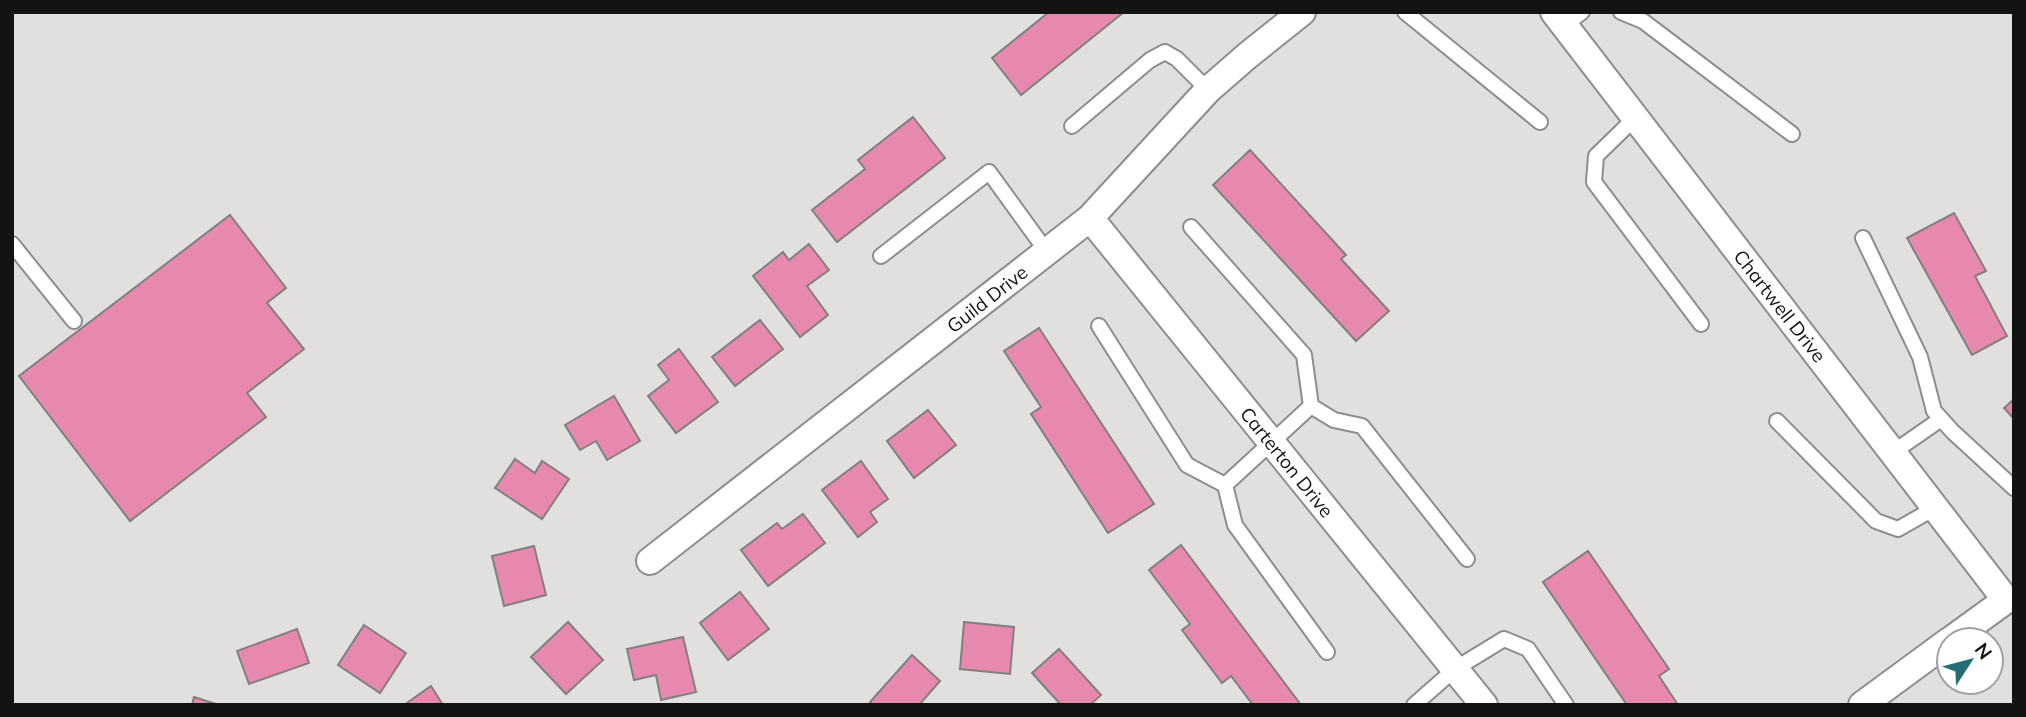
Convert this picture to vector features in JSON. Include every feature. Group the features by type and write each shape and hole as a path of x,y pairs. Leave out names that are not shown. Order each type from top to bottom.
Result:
{"street":[{"name":"Guild Drive","path":"650,561 1090,218 1208,90 1302,12"},
{"name":"Chartwell Drive","path":"1567,17 1635,117 2006,600 1970,626"},
{"name":"Carterton Drive","path":"1090,218 1484,705"},
{"path":"1862,705 1935,652"}],"lane":[{"path":"1405,12 1540,122"},
{"path":"1621,12 1643,21 1792,134"},
{"path":"1072,126 1150,60 1165,52 1177,59 1208,90"},
{"path":"1635,117 1596,156 1594,183 1701,324"},
{"path":"881,256 989,172 1047,252"},
{"path":"1191,227 1304,355 1311,406"},
{"path":"1863,238 1920,358 1934,411 2014,488"},
{"path":"12,244 74,321"},
{"path":"1099,326 1187,465 1226,485"},
{"path":"1226,485 1311,406"},
{"path":"1311,406 1334,420 1362,426 1467,559"},
{"path":"1892,453 1941,419"},
{"path":"1777,421 1876,521 1898,529 1935,508"},
{"path":"1226,485 1235,525 1327,652"},
{"path":"1414,705 1455,669 1504,639 1528,649 1566,705"}],"building":[{"path":"1049,12 1124,12 1021,95 992,58"},
{"path":"913,117 945,158 837,242 812,210 865,169 858,160"},
{"path":"1250,150 1346,255 1341,259 1389,311 1356,341 1213,185"},
{"path":"1954,213 1986,271 1975,276 2007,336 1972,355 1907,238"},
{"path":"230,215 286,288 267,303 304,349 247,393 266,417 130,521 19,376"},
{"path":"809,244 829,270 807,286 828,315 800,337 753,276 783,252 789,260"},
{"path":"760,320 783,349 735,386 712,357"},
{"path":"1039,328 1154,504 1108,533 1031,414 1041,407 1004,351"},
{"path":"679,349 718,402 676,433 648,396 669,380 658,365"},
{"path":"614,396 640,441 607,460 596,441 580,450 565,425"},
{"path":"2014,399 2014,419 2004,408"},
{"path":"928,410 956,445 914,478 887,441"},
{"path":"515,459 535,473 542,461 569,479 542,519 495,488"},
{"path":"861,461 888,499 870,512 877,522 858,537 822,490"},
{"path":"803,514 825,543 768,586 741,550 777,523 782,529"},
{"path":"1181,545 1301,705 1253,705 1231,676 1222,683 1182,630 1190,624 1149,570"},
{"path":"534,546 546,595 504,606 492,556"},
{"path":"1588,551 1669,669 1659,676 1678,705 1627,705 1543,582"},
{"path":"740,592 769,629 728,660 700,623"},
{"path":"568,622 603,660 566,694 531,657"},
{"path":"964,622 1014,627 1010,674 960,669"},
{"path":"364,625 406,653 380,693 338,665"},
{"path":"297,629 309,663 249,684 237,651"},
{"path":"683,637 696,692 661,700 656,675 634,680 627,649"},
{"path":"1059,649 1101,695 1090,705 1061,705 1032,673"},
{"path":"912,655 940,681 919,705 873,705 870,702"},
{"path":"431,686 443,705 404,705"},
{"path":"194,697 219,705 192,705"}]}
